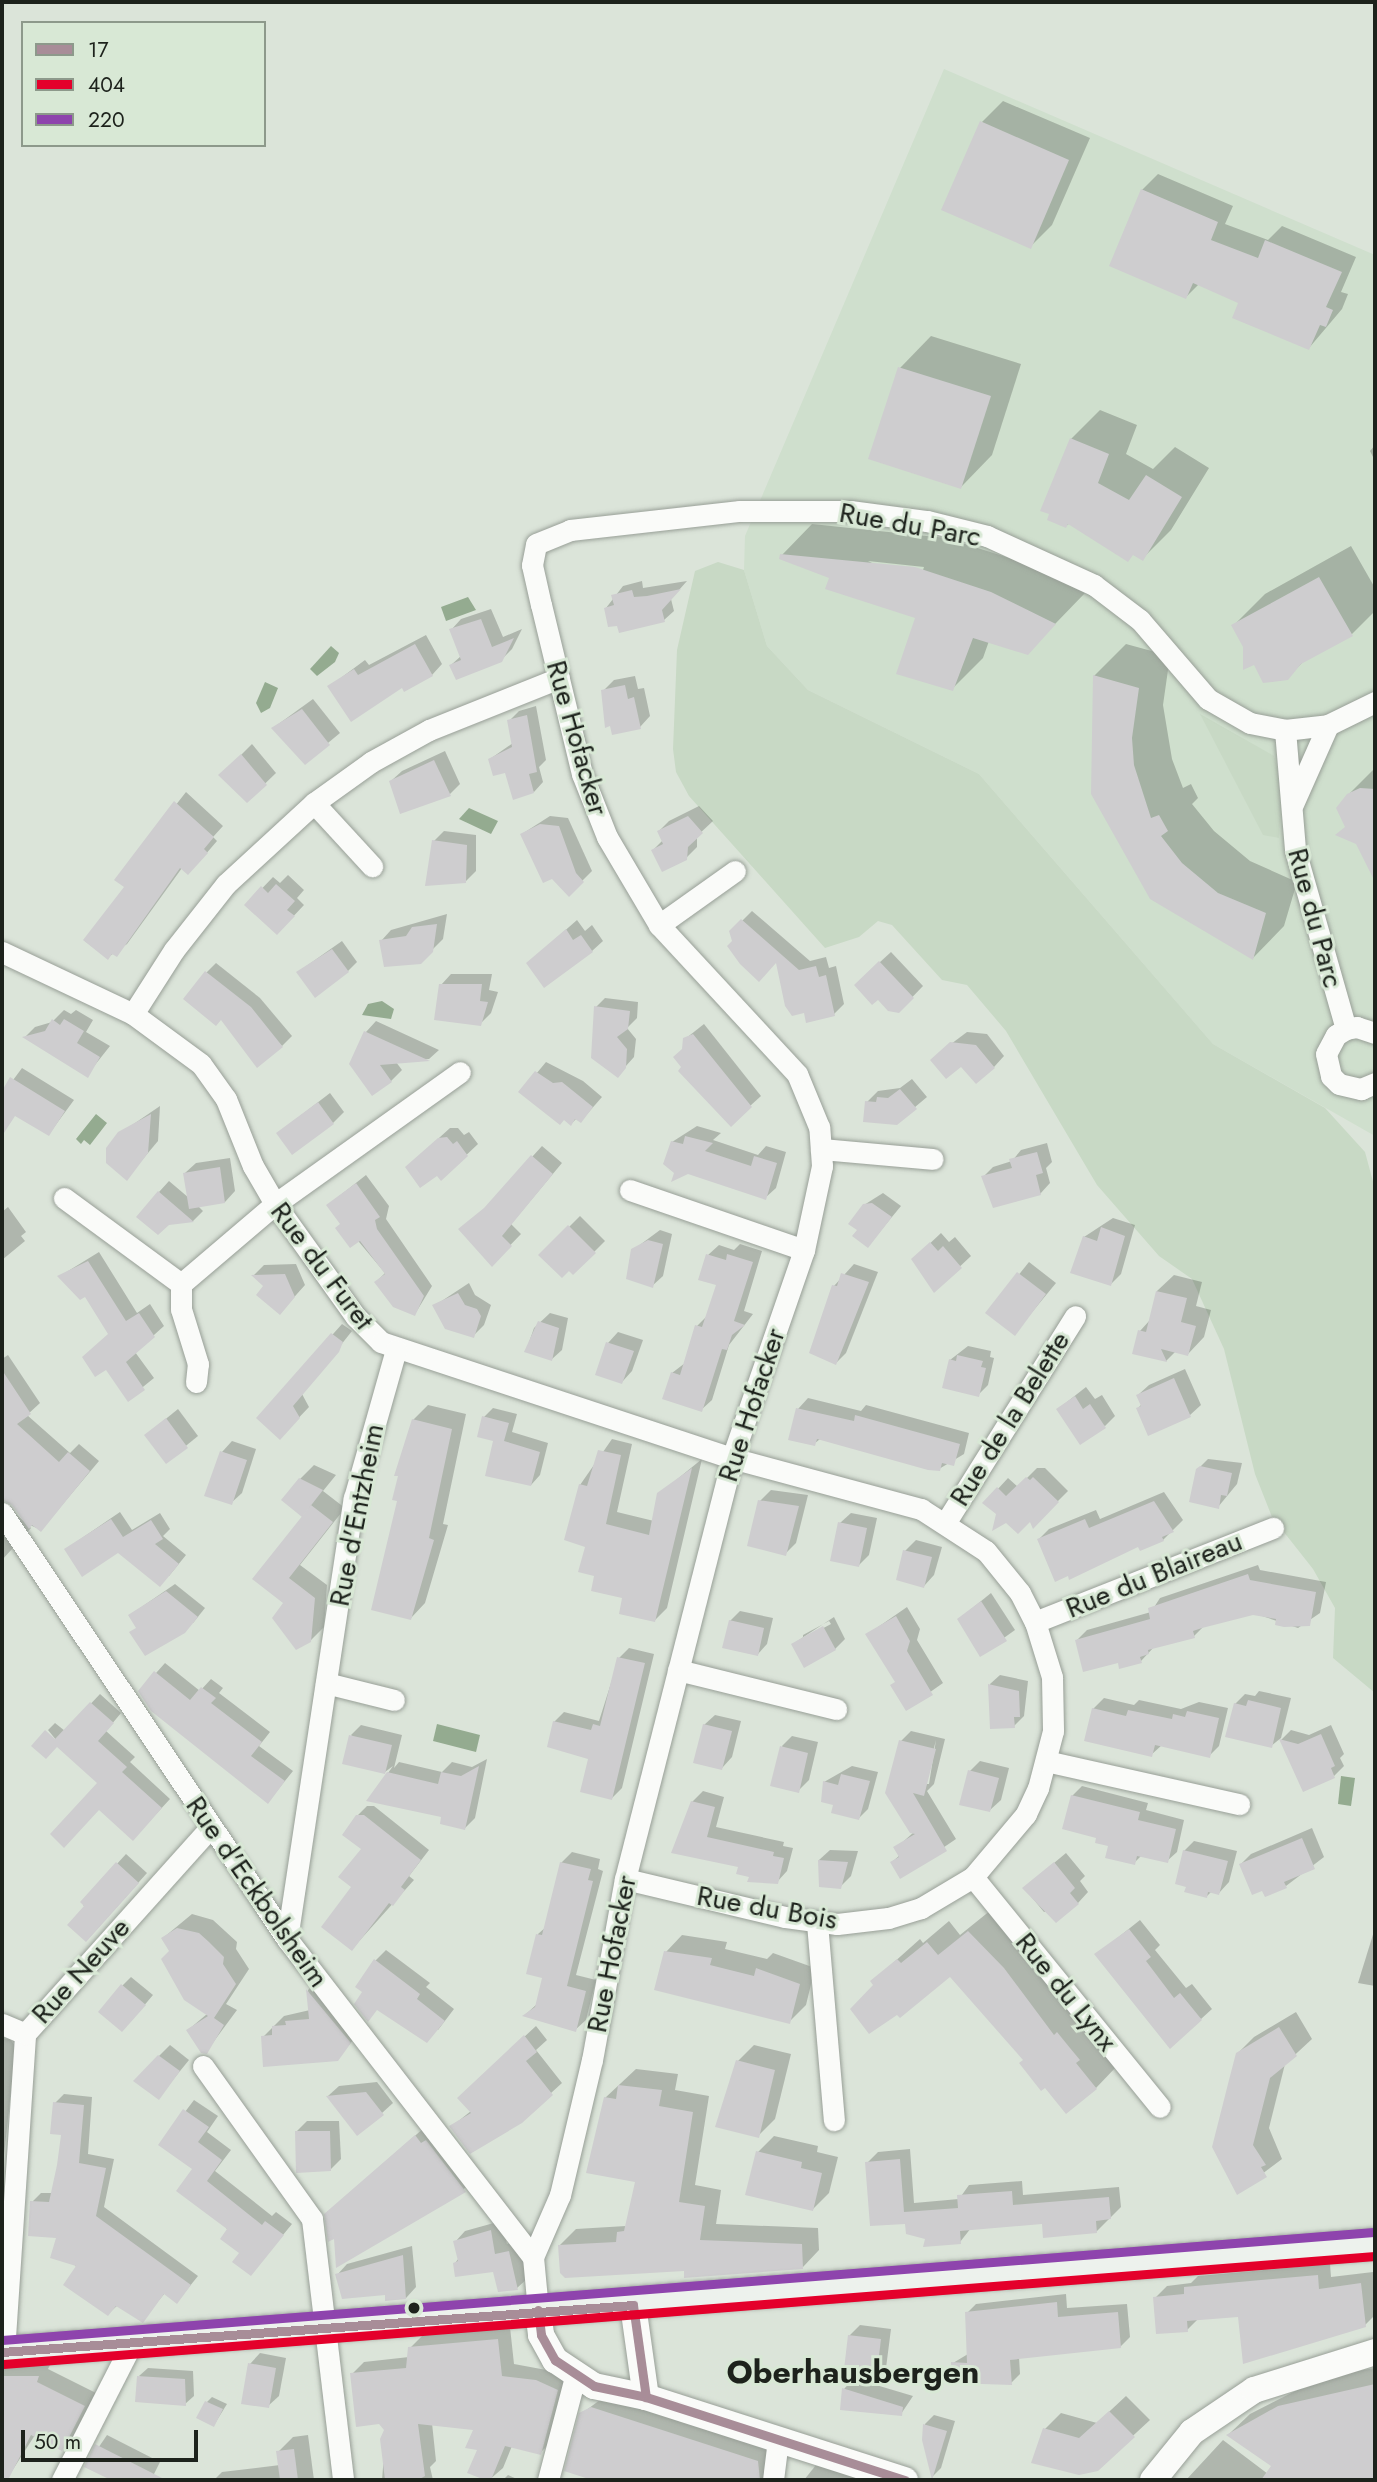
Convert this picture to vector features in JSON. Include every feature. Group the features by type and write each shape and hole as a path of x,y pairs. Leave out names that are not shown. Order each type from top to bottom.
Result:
{"main road":[{"path":"3,2352 131,2345 1375,2244"}],"street":[{"name":"Rue du Parc","path":"532,565 536,544 556,533 676,516 850,511 957,528 1042,558 1094,585 1140,620 1208,699 1250,723 1285,730 1328,725 1375,702"},
{"name":"Rue Hofacker","path":"532,565 559,678 596,812 619,863 659,925 797,1074 813,1106 821,1149 820,1187 804,1250 732,1458 625,1879 592,2060 560,2196 533,2257 538,2311"},
{"path":"133,1014 174,950 226,884 314,803 371,762 429,730 559,678"},
{"path":"1292,806 1328,725"},
{"name":"Rue du Parc","path":"1285,730 1299,871 1346,1029"},
{"path":"314,803 372,866"},
{"path":"659,925 735,871"},
{"name":"Rue du Furet","path":"2,952 133,1014 184,1049 214,1079 275,1204 368,1331 396,1350 732,1458"},
{"path":"1375,1033 1357,1027 1346,1029 1336,1035 1326,1054 1331,1076 1349,1088 1375,1083"},
{"path":"196,1382 197,1355 181,1309 181,1284 275,1204 460,1072"},
{"path":"821,1149 933,1159"},
{"path":"630,1189 804,1250"},
{"path":"64,1198 181,1284"},
{"name":"Rue de la Belette","path":"946,1522 1075,1316"},
{"name":"Rue d'Entzheim","path":"287,1939 354,1498 396,1350"},
{"name":"Rue du Bois","path":"625,1879 817,1923 888,1918 921,1908 973,1877 1026,1814 1046,1761 1053,1731 1052,1677 1035,1622 1002,1568 946,1522 892,1499 732,1458"},
{"name":"Rue d'Eckbolsheim","path":"2,1513 210,1828 287,1939 533,2257"},
{"name":"Rue du Blaireau","path":"1035,1622 1273,1528"},
{"path":"678,1670 836,1709"},
{"path":"326,1682 394,1700"},
{"path":"1046,1761 1239,1804"},
{"name":"Rue Neuve","path":"3,2352 25,2034 210,1828"},
{"name":"Rue du Lynx","path":"973,1877 1160,2107"},
{"path":"817,1923 834,2120"},
{"path":"2,2024 25,2034"},
{"path":"203,2066 312,2219 327,2327 342,2480"},
{"path":"633,2305 646,2397"},
{"path":"538,2311 548,2350 575,2377 614,2392 646,2397 905,2480"},
{"path":"62,2480 131,2345"},
{"path":"1153,2480 1192,2432 1254,2390 1375,2351"},
{"path":"548,2480 575,2377"},
{"path":"773,2480 778,2441"}],"shaded area":[{"path":"944,69 1375,255 1375,1136 1213,1044 979,774 808,690 767,646 744,570 745,536"},
{"path":"718,562 744,570 767,646 808,690 979,774 1213,1044 1325,1108 1365,1152 1375,1189 1375,1693 1333,1658 1335,1608 1313,1569 1272,1517 1255,1474 1224,1349 1192,1279 1159,1256 1097,1185 1006,1031 967,985 942,980 892,925 878,921 859,937 825,948 689,796 676,772 673,749 677,650 695,571"},
{"path":"468,597 476,610 446,621 441,607"},
{"path":"331,646 339,653 335,662 317,676 310,669"},
{"path":"265,682 278,688 270,708 261,713 256,703"},
{"path":"1200,714 1274,756 1282,787 1279,838 1263,835"},
{"path":"469,808 498,821 491,834 459,819"},
{"path":"382,1001 394,1009 391,1019 362,1015 368,1004"},
{"path":"96,1114 107,1123 90,1145 84,1140 81,1144 76,1139"},
{"path":"437,1724 480,1735 476,1752 433,1741"},
{"path":"1341,1776 1355,1778 1351,1806 1338,1804"}],"building":[{"path":"980,121 1069,160 1031,249 941,210"},
{"path":"1141,189 1218,222 1211,240 1258,258 1265,240 1342,272 1326,307 1333,310 1326,327 1320,325 1309,350 1232,318 1238,303 1193,283 1186,299 1109,266"},
{"path":"898,367 991,396 961,489 868,459"},
{"path":"1070,438 1109,454 1098,483 1129,500 1146,475 1182,497 1143,561 1133,555 1128,562 1068,524 1066,528 1047,520 1049,514 1040,511"},
{"path":"780,554 915,567 991,592 1056,624 1028,655 973,638 953,691 896,674 915,618 825,589 829,578 779,559"},
{"path":"1319,577 1353,636 1301,664 1288,680 1263,683 1254,665 1243,670 1243,647 1231,625"},
{"path":"681,589 662,610 665,622 619,633 617,626 608,627 604,608 614,605 611,595 632,590 634,597 647,596"},
{"path":"481,619 492,647 514,638 502,662 456,680 449,665 461,660 449,629"},
{"path":"415,644 433,676 404,692 402,688 351,722 327,686 354,669 358,675"},
{"path":"1093,675 1139,688 1132,738 1134,765 1151,818 1159,815 1168,831 1161,836 1182,863 1218,893 1266,913 1253,960 1150,899 1091,794"},
{"path":"625,685 628,699 634,697 641,729 612,735 610,726 605,728 601,690"},
{"path":"302,709 330,745 305,765 271,728"},
{"path":"527,715 537,772 529,774 534,793 513,800 505,773 493,776 488,759 512,747 507,720"},
{"path":"241,754 267,785 247,803 218,775"},
{"path":"434,760 451,796 400,814 389,781"},
{"path":"1360,788 1375,789 1375,882 1356,844 1335,835 1345,827 1336,808 1347,794"},
{"path":"174,801 214,837 204,849 208,853 188,875 180,868 117,957 112,954 108,960 83,940 124,887 114,880"},
{"path":"688,816 703,833 688,847 687,860 662,872 651,850 663,844 657,831"},
{"path":"540,824 559,826 576,873 584,882 569,897 552,879 543,883 520,834"},
{"path":"432,840 467,845 466,883 425,886"},
{"path":"276,884 295,901 287,910 295,916 277,935 244,905 261,886 268,893"},
{"path":"741,919 799,970 816,966 819,977 826,975 835,1016 806,1023 804,1013 792,1016 785,1006 776,963 759,982 740,964 727,946 732,941 729,931"},
{"path":"437,924 433,952 421,964 384,967 379,940 406,936 412,927"},
{"path":"566,929 573,940 581,935 593,952 544,988 526,963"},
{"path":"332,949 349,972 315,998 296,972"},
{"path":"879,961 914,998 899,1013 888,1011 878,1000 872,1005 854,985"},
{"path":"205,971 251,1007 283,1047 257,1068 221,1020 216,1026 183,999"},
{"path":"439,984 482,984 480,1001 488,1002 481,1026 434,1020"},
{"path":"594,1006 630,1011 628,1029 617,1037 627,1049 626,1068 618,1078 591,1058"},
{"path":"52,1019 60,1025 64,1019 84,1031 77,1043 100,1057 88,1078 22,1037 45,1031"},
{"path":"364,1031 430,1061 380,1065 392,1082 372,1096 349,1064"},
{"path":"693,1034 752,1107 731,1127 678,1071 681,1067 673,1057 682,1049 683,1038"},
{"path":"950,1042 976,1045 995,1068 976,1084 961,1067 946,1079 930,1060"},
{"path":"535,1071 553,1083 562,1082 593,1107 581,1123 575,1119 571,1126 564,1120 560,1125 518,1092"},
{"path":"10,1077 65,1111 49,1136 15,1116 2,1136 2,1091"},
{"path":"900,1089 917,1109 897,1125 863,1122 865,1101 876,1102 877,1097 888,1098"},
{"path":"318,1102 334,1124 292,1155 276,1133"},
{"path":"151,1114 148,1153 127,1181 106,1163 106,1148 118,1132"},
{"path":"685,1136 713,1143 705,1151 751,1166 754,1156 777,1163 766,1200 688,1174 671,1182 674,1173 663,1164 671,1141 683,1144"},
{"path":"447,1137 453,1144 457,1141 468,1156 441,1181 437,1176 420,1188 405,1167 438,1138"},
{"path":"1037,1152 1043,1173 1036,1175 1041,1195 993,1208 981,1176 1012,1168 1009,1159"},
{"path":"531,1155 553,1174 502,1236 512,1246 492,1267 458,1229 484,1208"},
{"path":"220,1167 225,1203 189,1209 183,1173"},
{"path":"356,1183 380,1217 375,1220 377,1229 424,1296 415,1316 393,1307 374,1282 385,1274 360,1241 350,1248 335,1228 340,1224 326,1205"},
{"path":"158,1191 194,1222 169,1225 158,1235 136,1217"},
{"path":"872,1203 892,1217 868,1248 852,1236 857,1230 848,1224 863,1204"},
{"path":"568,1225 596,1253 573,1275 569,1271 562,1278 538,1255"},
{"path":"1101,1227 1125,1236 1111,1286 1070,1273 1083,1236 1097,1241"},
{"path":"648,1240 663,1244 653,1288 626,1279 631,1249"},
{"path":"930,1242 938,1251 943,1246 962,1268 934,1293 911,1259"},
{"path":"706,1254 726,1260 727,1254 753,1262 734,1321 745,1325 732,1335 727,1350 722,1349 702,1412 662,1399 671,1372 680,1375 695,1325 702,1327 716,1285 698,1280"},
{"path":"88,1261 126,1321 139,1313 155,1337 126,1362 145,1390 128,1402 106,1370 95,1377 82,1357 108,1334 85,1297 80,1300 57,1276"},
{"path":"1017,1272 1046,1294 1015,1336 985,1313"},
{"path":"841,1273 869,1282 836,1365 809,1353 832,1285 837,1286"},
{"path":"285,1274 295,1297 280,1315 256,1295 263,1286 251,1275"},
{"path":"1156,1291 1187,1298 1181,1322 1196,1326 1188,1356 1161,1349 1167,1362 1132,1354 1138,1330 1146,1332"},
{"path":"458,1293 465,1305 477,1309 481,1316 474,1338 445,1329 432,1305"},
{"path":"538,1321 559,1328 552,1361 524,1352"},
{"path":"331,1333 343,1342 339,1352 293,1406 300,1418 280,1440 256,1418"},
{"path":"606,1342 634,1351 622,1384 595,1375"},
{"path":"957,1355 983,1361 981,1367 986,1368 979,1397 942,1388 949,1359 956,1361"},
{"path":"2,1370 31,1414 17,1424 59,1462 68,1452 90,1471 41,1532 32,1525 29,1529 12,1505 2,1500"},
{"path":"1174,1378 1191,1417 1148,1436 1136,1408 1141,1406 1136,1395"},
{"path":"1075,1396 1083,1409 1090,1404 1106,1428 1080,1445 1056,1409"},
{"path":"796,1408 854,1421 855,1415 960,1444 954,1466 942,1463 940,1471 928,1470 817,1439 815,1446 788,1440"},
{"path":"482,1416 509,1423 504,1441 540,1452 531,1486 485,1476 493,1441 477,1437"},
{"path":"166,1418 188,1448 166,1464 144,1435"},
{"path":"412,1419 452,1429 429,1538 434,1540 411,1620 371,1610 397,1501 392,1500 398,1476 394,1476"},
{"path":"598,1450 621,1455 606,1524 649,1535 657,1493 692,1468 655,1622 619,1614 622,1598 591,1591 594,1576 578,1572 585,1547 564,1540 579,1484 587,1486"},
{"path":"220,1451 247,1460 232,1505 204,1496"},
{"path":"1200,1466 1232,1473 1227,1496 1221,1495 1219,1509 1189,1502 1196,1469"},
{"path":"1026,1477 1030,1480 1033,1477 1059,1502 1033,1529 1030,1522 1018,1534 1006,1523 992,1531 996,1514 982,1503 997,1487 1006,1496"},
{"path":"299,1478 323,1490 302,1517 281,1500"},
{"path":"758,1500 799,1506 786,1556 747,1546"},
{"path":"1154,1501 1174,1532 1162,1537 1164,1541 1140,1551 1138,1547 1069,1580 1068,1576 1055,1582 1037,1539 1085,1519 1089,1528"},
{"path":"311,1505 333,1522 289,1578 315,1598 311,1642 296,1650 272,1618 283,1603 252,1579"},
{"path":"111,1519 123,1537 151,1520 163,1539 155,1544 179,1564 160,1587 118,1553 82,1577 64,1549"},
{"path":"838,1522 867,1528 859,1567 830,1561"},
{"path":"903,1550 932,1557 924,1588 896,1580"},
{"path":"1248,1574 1250,1580 1316,1592 1310,1626 1284,1627 1275,1625 1276,1619 1253,1615 1193,1631 1195,1638 1148,1650 1149,1654 1140,1657 1142,1663 1119,1669 1118,1663 1083,1672 1075,1640 1150,1619 1148,1608"},
{"path":"166,1591 198,1617 185,1633 145,1656 129,1632 136,1628 128,1615"},
{"path":"981,1601 1007,1641 980,1657 957,1619"},
{"path":"896,1616 910,1641 907,1651 933,1695 906,1711 890,1685 895,1682 865,1634"},
{"path":"729,1620 764,1628 758,1656 722,1648"},
{"path":"823,1626 836,1650 804,1668 791,1644"},
{"path":"617,1657 645,1663 612,1800 580,1792 588,1759 547,1747 553,1721 591,1730 593,1724 600,1726"},
{"path":"154,1671 190,1700 201,1687 216,1698 211,1703 262,1742 251,1756 285,1781 268,1804 151,1711 138,1691"},
{"path":"988,1684 1019,1691 1020,1717 1014,1717 1015,1728 990,1729"},
{"path":"1248,1700 1281,1708 1272,1748 1225,1737 1234,1703 1246,1706"},
{"path":"90,1702 114,1723 98,1741 127,1767 122,1772 162,1808 133,1841 99,1810 64,1848 50,1834 97,1783 57,1747 46,1759 31,1746 45,1730 55,1739"},
{"path":"1092,1708 1126,1716 1128,1710 1172,1719 1173,1714 1185,1717 1187,1711 1219,1718 1210,1758 1155,1745 1152,1757 1084,1741"},
{"path":"703,1724 732,1731 722,1770 693,1763"},
{"path":"1321,1734 1335,1766 1331,1768 1335,1778 1303,1792 1279,1739 1298,1744"},
{"path":"349,1735 392,1745 385,1774 342,1764"},
{"path":"899,1740 936,1749 924,1796 913,1793 947,1851 900,1879 890,1862 899,1857 893,1847 915,1834 910,1833 885,1793"},
{"path":"780,1746 808,1753 799,1793 770,1786"},
{"path":"479,1766 465,1830 440,1824 441,1817 366,1801 387,1772 438,1784 441,1772 461,1776"},
{"path":"968,1770 999,1778 990,1812 959,1805"},
{"path":"841,1774 870,1781 859,1820 831,1813 833,1805 821,1802 823,1781 838,1785"},
{"path":"1071,1795 1140,1812 1138,1820 1176,1829 1168,1863 1137,1856 1135,1865 1105,1858 1108,1846 1095,1843 1096,1838 1062,1829"},
{"path":"691,1801 715,1807 707,1837 774,1852 773,1856 784,1858 778,1884 747,1882 749,1877 736,1874 738,1867 671,1853"},
{"path":"356,1815 364,1815 421,1860 401,1887 405,1890 393,1906 389,1903 352,1951 321,1927 351,1887 338,1877 361,1849 342,1835"},
{"path":"1302,1838 1315,1869 1284,1882 1287,1888 1265,1897 1262,1891 1252,1895 1239,1864"},
{"path":"1183,1850 1228,1861 1219,1895 1208,1892 1207,1898 1184,1892 1186,1887 1175,1884"},
{"path":"818,1860 848,1862 841,1889 819,1887"},
{"path":"116,1862 139,1883 86,1942 67,1925 84,1906 80,1902"},
{"path":"560,1862 591,1869 588,1880 593,1881 567,1986 586,1991 576,2032 522,2016 535,2007 542,1978 526,1974 536,1934 542,1935"},
{"path":"1054,1862 1075,1888 1070,1893 1079,1904 1056,1923 1022,1888"},
{"path":"177,1928 199,1933 209,1942 224,1957 223,1964 236,1984 214,2018 224,2025 207,2054 201,2053 186,2030 208,2016 184,2000 161,1959 169,1951 161,1938"},
{"path":"1129,1929 1151,1957 1146,1961 1174,1998 1180,1993 1202,2020 1170,2049 1094,1954"},
{"path":"968,1931 1004,1968 1054,2035 1057,2032 1080,2060 1076,2063 1097,2089 1066,2114 1045,2088 1041,2091 1019,2063 1023,2060 950,1977 900,2018 897,2015 869,2034 850,2009 873,1985 870,1981 897,1959 901,1963 927,1942 938,1955"},
{"path":"664,1951 712,1958 710,1965 754,1976 756,1968 800,1984 790,2024 654,1990"},
{"path":"374,1959 420,1994 417,1999 445,2021 427,2043 377,2010 368,2022 354,2004 362,1992 355,1987"},
{"path":"121,1984 146,2005 122,2032 98,2012"},
{"path":"306,1989 351,2043 338,2061 263,2067 261,2036 272,2035 272,2026 286,2025 285,2021 309,2019"},
{"path":"1279,2027 1297,2056 1270,2078 1253,2145 1266,2165 1261,2167 1267,2177 1237,2195 1212,2147 1236,2053"},
{"path":"524,2035 537,2052 526,2061 553,2095 522,2123 470,2154 449,2126 471,2113 457,2098"},
{"path":"158,2055 180,2071 159,2100 133,2081"},
{"path":"736,2060 775,2070 759,2138 715,2127"},
{"path":"618,2085 662,2090 659,2106 693,2112 679,2202 705,2206 700,2240 802,2244 803,2269 684,2278 684,2271 565,2278 560,2273 558,2245 616,2242 617,2232 624,2231 635,2182 586,2173 604,2097 616,2099"},
{"path":"366,2092 384,2115 357,2136 326,2096"},
{"path":"53,2102 84,2105 79,2163 106,2168 96,2216 191,2285 177,2304 164,2294 143,2323 116,2306 108,2316 63,2285 76,2266 50,2258 56,2238 28,2236 30,2201 49,2202 57,2165 61,2135 50,2134"},
{"path":"183,2109 209,2127 198,2142 222,2160 207,2181 262,2225 265,2221 284,2235 251,2276 232,2262 239,2253 220,2239 227,2229 176,2191 192,2169 158,2145"},
{"path":"295,2131 330,2131 331,2171 296,2173"},
{"path":"415,2135 421,2143 426,2140 466,2192 336,2268 334,2239 328,2242 324,2214"},
{"path":"756,2151 802,2162 801,2168 822,2173 813,2211 745,2195"},
{"path":"900,2159 904,2212 958,2208 957,2195 1012,2191 1013,2205 1109,2197 1111,2219 1096,2221 1097,2233 1043,2238 1042,2224 960,2231 961,2244 923,2247 925,2239 906,2234 905,2224 870,2226 865,2162"},
{"path":"491,2230 495,2254 509,2251 518,2290 498,2292 493,2272 455,2277 453,2263 458,2261 453,2241"},
{"path":"403,2255 406,2299 385,2301 385,2295 342,2299 335,2274"},
{"path":"1318,2275 1319,2289 1361,2283 1366,2327 1243,2364 1238,2317 1187,2321 1188,2332 1156,2334 1153,2297 1184,2294 1184,2287"},
{"path":"1057,2302 1058,2317 1118,2312 1121,2348 1010,2360 1012,2385 952,2383 951,2362 967,2363 965,2312"},
{"path":"848,2335 881,2339 876,2381 843,2378"},
{"path":"498,2339 502,2376 536,2380 558,2390 541,2455 505,2446 491,2480 485,2480 467,2473 477,2450 465,2448 473,2430 418,2424 425,2476 418,2480 385,2480 380,2439 384,2430 379,2424 356,2427 350,2373 406,2368 408,2347"},
{"path":"248,2363 276,2368 269,2408 241,2404"},
{"path":"2,2376 39,2376 37,2382 85,2406 62,2451 31,2435 8,2480 2,2480"},
{"path":"137,2376 185,2379 186,2406 135,2402"},
{"path":"1375,2384 1375,2480 1261,2480 1271,2466 1226,2435 1278,2406"},
{"path":"842,2388 903,2407 902,2416 840,2410"},
{"path":"205,2401 223,2409 214,2427 196,2418"},
{"path":"591,2407 758,2461 760,2480 592,2480 564,2471 579,2413"},
{"path":"1109,2411 1135,2437 1098,2471 1079,2475 1031,2463 1043,2428 1079,2438"},
{"path":"923,2424 947,2431 932,2480 922,2440"},
{"path":"95,2444 166,2480 111,2480 84,2467"},
{"path":"294,2449 298,2480 280,2480 276,2451"}],"transit line":[{"name":"220","path":"2,2340 1374,2232"},
{"name":"404","path":"3,2364 1375,2256"},
{"name":"17","path":"2,2352 633,2305 646,2397"},
{"name":"17","path":"538,2310 541,2335 555,2360 594,2386 646,2397 905,2480"}],"district":[{"name":"Oberhausbergen","path":"853,2372"}]}
